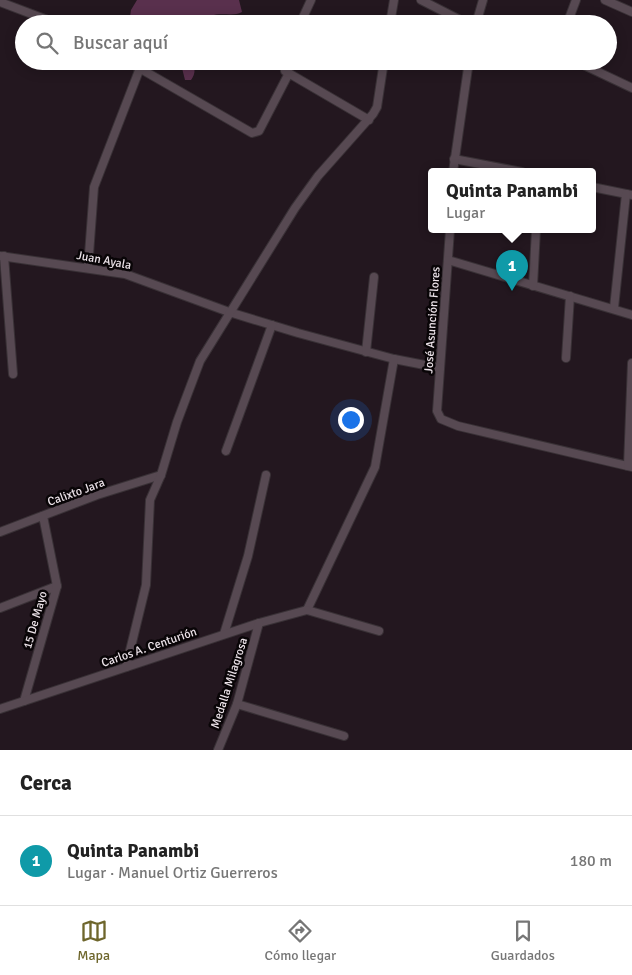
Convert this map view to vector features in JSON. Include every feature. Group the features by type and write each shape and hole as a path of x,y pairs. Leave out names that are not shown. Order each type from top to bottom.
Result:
{"street":[{"path":"304,15 311,0"},
{"path":"392,15 394,0"},
{"path":"420,0 454,15"},
{"path":"478,15 483,0"},
{"path":"570,15 576,0"},
{"path":"605,0 632,12"},
{"path":"0,2 34,15"},
{"path":"88,268 94,187 139,70"},
{"path":"143,70 252,133 259,130 288,73"},
{"path":"285,70 368,120"},
{"path":"126,667 146,585 150,500 161,475 200,361 301,200 318,176 368,120 376,107 382,70"},
{"path":"453,168 468,70"},
{"path":"594,70 632,88"},
{"path":"454,159 501,168"},
{"path":"596,188 629,195 614,308"},
{"name":"José Asunción Flores","path":"450,233 437,411 441,418 458,426 630,466"},
{"path":"532,286 536,233"},
{"path":"2,256 13,374"},
{"name":"Juan Ayala","path":"2,256 126,274 229,312 272,325 366,352 440,368"},
{"path":"448,260 532,286 614,308 632,315"},
{"path":"366,352 374,277"},
{"path":"566,358 570,296"},
{"path":"226,451 272,325"},
{"path":"379,631 307,610 375,467 394,359"},
{"path":"630,466 632,363"},
{"name":"Calixto Jara","path":"0,532 161,475"},
{"path":"224,634 248,556 266,475"},
{"name":"15 De Mayo","path":"24,701 57,586 43,516"},
{"path":"0,608 57,586"},
{"name":"Carlos A. Centurión","path":"0,709 224,634 307,610"},
{"name":"Medalla Milagrosa","path":"218,750 236,704 259,623"},
{"path":"236,704 344,736"}],"shaded area":[{"path":"137,0 239,0 242,12 216,15 130,15"},
{"path":"182,70 194,70 191,80 185,80"}],"place":[{"name":"Quinta Panambi","path":"512,291"}]}
